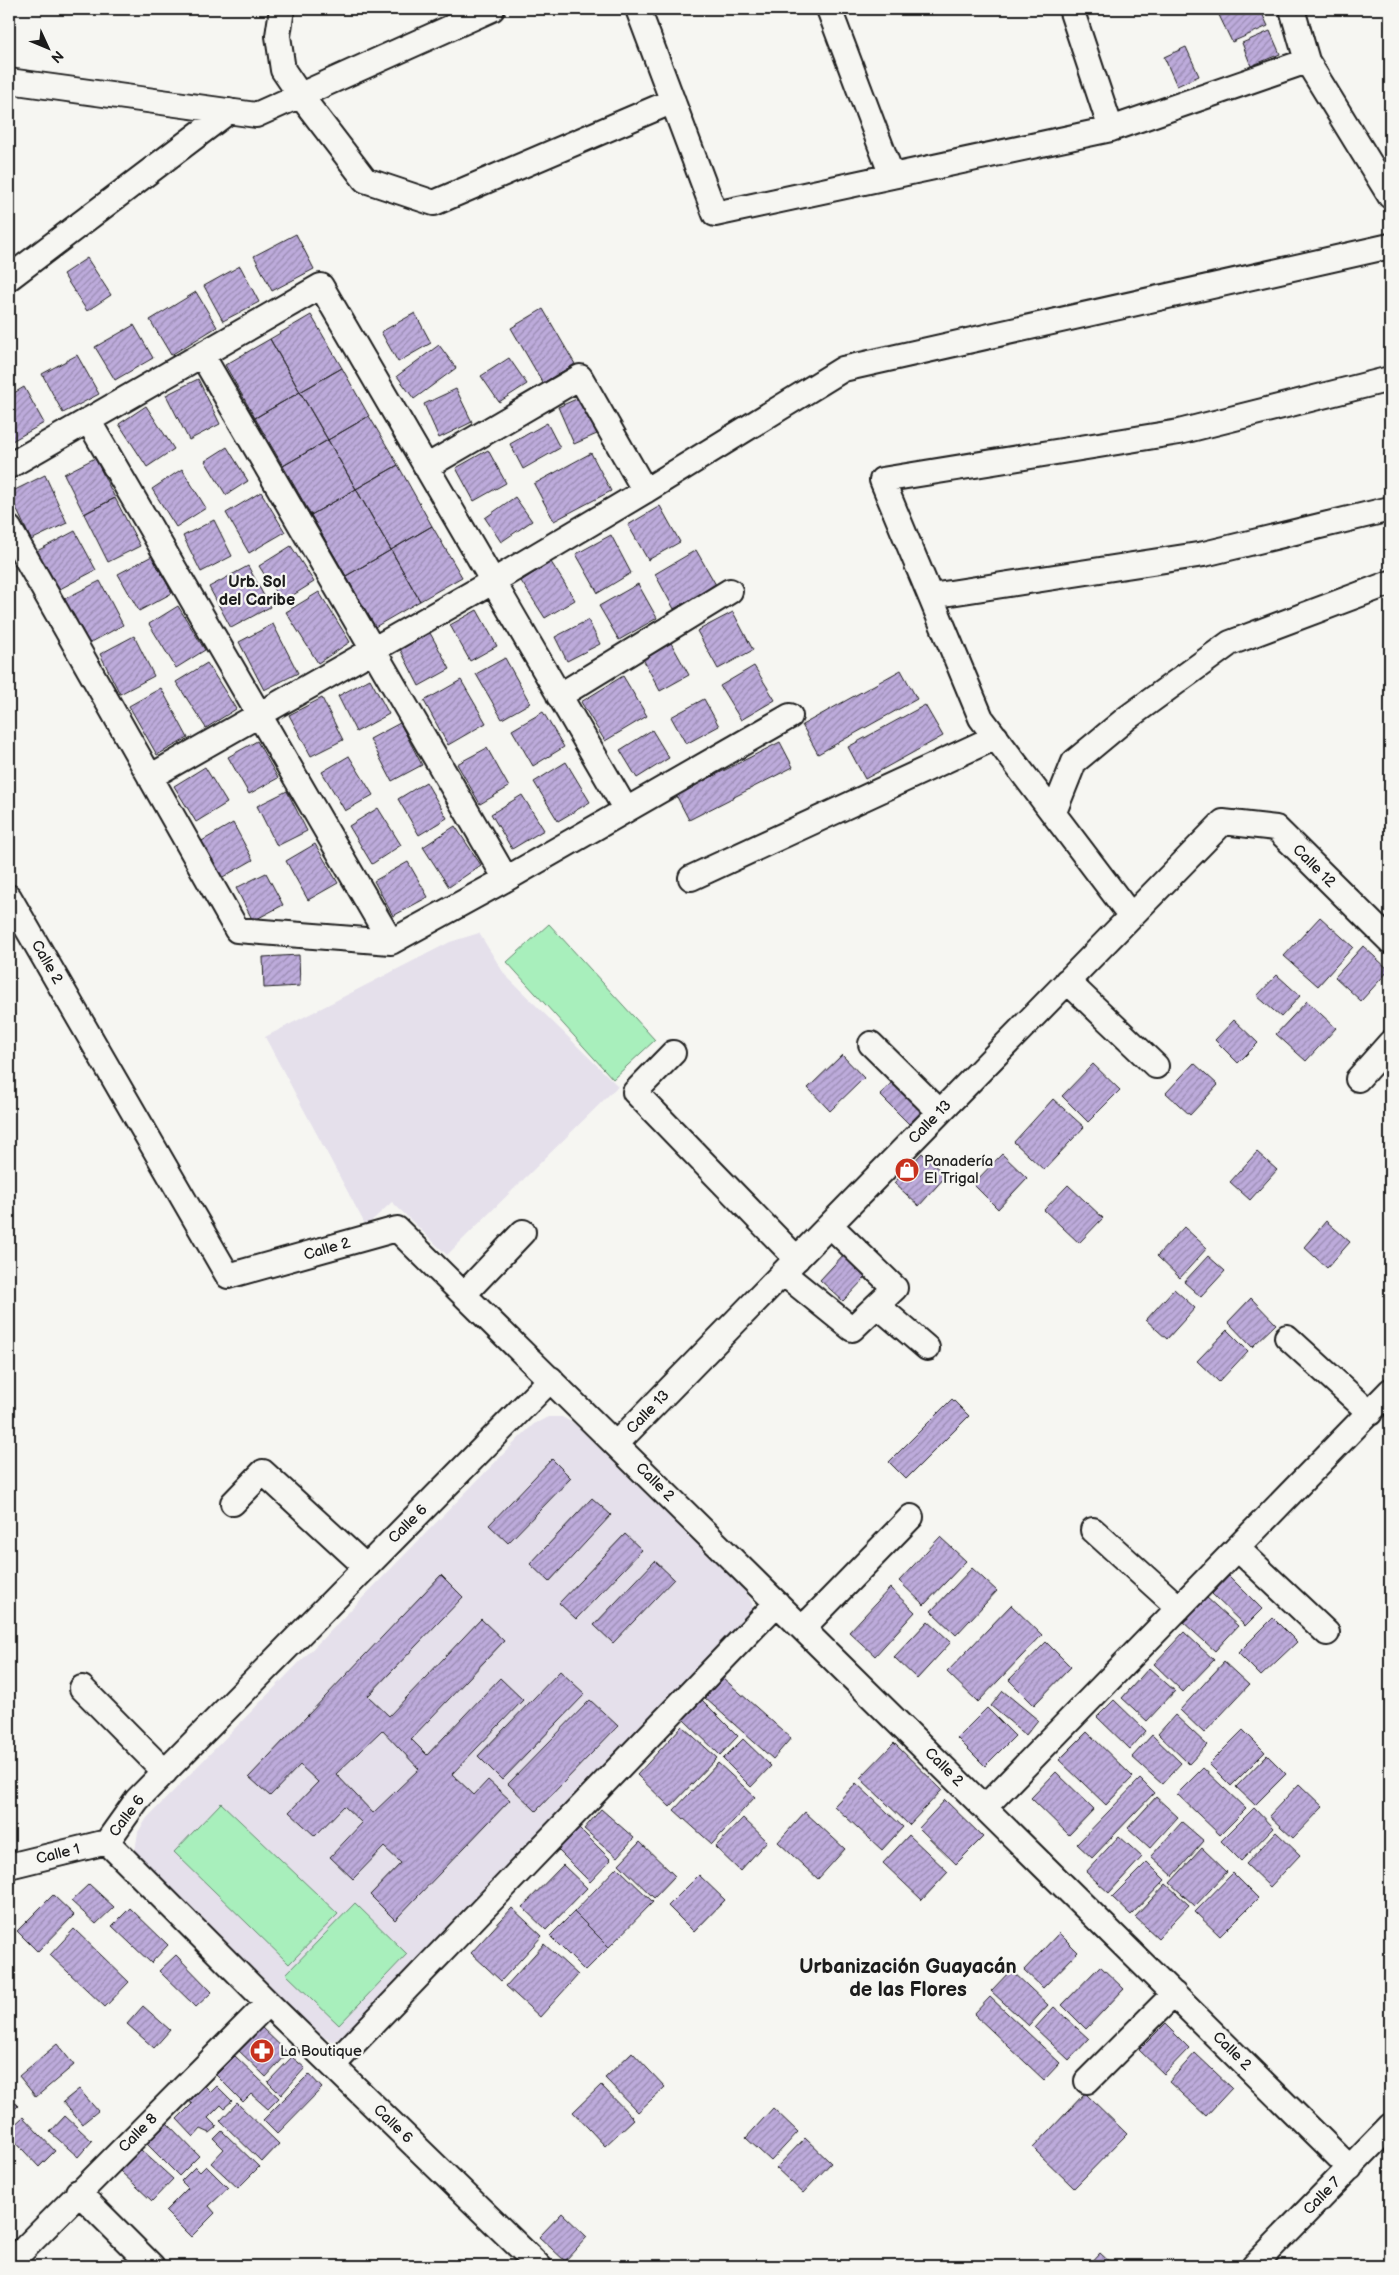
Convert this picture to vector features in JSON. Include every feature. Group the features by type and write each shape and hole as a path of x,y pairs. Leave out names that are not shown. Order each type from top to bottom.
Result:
{"street":[{"path":"282,9 278,36 284,70 300,95 365,180 434,203 673,101"},
{"path":"9,82 256,114 492,9"},
{"path":"638,9 715,214 1111,129 1307,61"},
{"path":"1070,9 1111,129"},
{"path":"1292,9 1307,61 1390,196"},
{"path":"832,10 892,176"},
{"path":"9,278 229,111"},
{"path":"150,777 492,582 645,491 843,369 1390,246"},
{"path":"9,466 321,286 626,810"},
{"path":"202,355 506,879"},
{"path":"426,467 580,377 645,491"},
{"path":"1131,916 981,718 882,480 1179,432 1390,379"},
{"path":"88,420 391,942"},
{"path":"931,596 1204,554 1390,509"},
{"path":"9,528 237,930 391,942 506,879 790,716"},
{"path":"1054,812 1074,762 1127,718 1230,643 1390,583"},
{"path":"559,696 730,591"},
{"path":"691,878 996,737"},
{"name":"Calle 13","path":"616,1444 1223,822"},
{"name":"Calle 12","path":"1223,822 1276,828 1390,941"},
{"name":"Calle 2","path":"9,897 228,1276 397,1229 1350,2168"},
{"path":"1068,981 1156,1066"},
{"path":"1358,1079 1390,1043"},
{"path":"871,1044 940,1112"},
{"path":"673,1053 635,1092 790,1266 852,1330 895,1288 830,1225"},
{"path":"464,1294 523,1232"},
{"path":"877,1305 927,1348"},
{"path":"1287,1338 1370,1413"},
{"name":"Calle 6","path":"539,2266 268,2003 107,1842 137,1800 550,1379"},
{"path":"985,1808 1390,1391"},
{"path":"233,1503 263,1472 366,1567"},
{"path":"803,1628 912,1517"},
{"path":"1093,1530 1179,1608"},
{"path":"1237,1548 1327,1633"},
{"path":"333,2065 777,1603"},
{"path":"82,1688 165,1772"},
{"name":"Calle 1","path":"9,1866 107,1842"},
{"path":"1087,2081 1174,1994"},
{"name":"Calle 8","path":"9,2264 78,2192 268,2003"},
{"name":"Calle 7","path":"1254,2266 1390,2126"},
{"path":"78,2192 152,2266"}],"shaded area":[{"path":"479,933 505,975 618,1086 447,1255 392,1202 366,1226 265,1037 450,942"},
{"path":"548,1417 562,1417 575,1424 746,1592 752,1603 753,1614 345,2036 332,2041 323,2037 140,1861 135,1851 138,1832 147,1818 521,1436 534,1424"}],"green space":[{"path":"549,924 655,1040 613,1079 507,962"},
{"path":"221,1803 338,1914 289,1964 174,1852"},
{"path":"355,1903 407,1954 339,2025 286,1974"}],"building":[{"path":"9,9 15,9 9,35"},
{"path":"1216,9 1260,9 1268,26 1232,42"},
{"path":"1270,31 1280,54 1251,66 1242,43"},
{"path":"1186,47 1199,76 1177,86 1164,57"},
{"path":"296,234 314,269 272,291 254,256"},
{"path":"87,258 111,295 87,311 63,274"},
{"path":"240,266 259,302 223,321 204,286"},
{"path":"196,292 217,327 171,355 150,320"},
{"path":"543,309 575,364 543,383 511,328"},
{"path":"415,313 431,343 398,362 381,332"},
{"path":"311,315 342,368 300,392 270,339"},
{"path":"134,325 153,358 115,380 95,347"},
{"path":"270,339 300,392 255,418 225,365"},
{"path":"439,345 456,368 414,399 397,376"},
{"path":"77,355 99,394 63,413 42,374"},
{"path":"509,358 527,384 499,402 481,376"},
{"path":"342,368 369,416 328,440 300,392"},
{"path":"198,379 220,424 189,440 166,395"},
{"path":"24,387 44,423 12,441 9,435 9,396"},
{"path":"456,389 472,422 439,438 424,404"},
{"path":"300,392 328,440 283,466 255,418"},
{"path":"581,397 597,434 574,444 558,407"},
{"path":"146,406 174,449 147,467 119,424"},
{"path":"369,416 398,465 356,489 328,440"},
{"path":"547,423 560,448 523,469 510,444"},
{"path":"328,440 356,489 311,515 283,466"},
{"path":"227,447 248,481 226,495 205,461"},
{"path":"488,450 506,483 474,501 456,468"},
{"path":"591,453 611,491 554,521 534,484"},
{"path":"95,458 115,498 84,514 64,474"},
{"path":"398,465 432,526 391,550 356,489"},
{"path":"182,469 206,508 176,527 152,489"},
{"path":"45,475 67,523 31,540 9,493"},
{"path":"356,489 391,550 346,576 311,515"},
{"path":"261,492 285,532 249,553 226,513"},
{"path":"515,497 532,521 501,542 485,518"},
{"path":"115,498 140,546 108,562 84,514"},
{"path":"660,506 680,542 648,560 628,525"},
{"path":"214,520 232,556 201,572 183,536"},
{"path":"432,526 462,577 420,601 391,550"},
{"path":"75,531 96,570 58,590 37,551"},
{"path":"611,535 631,573 598,593 576,554"},
{"path":"291,546 314,582 282,602 259,566"},
{"path":"391,550 420,601 375,627 346,576"},
{"path":"696,550 716,585 674,609 655,574"},
{"path":"152,556 172,593 139,611 118,574"},
{"path":"551,562 575,600 545,618 521,581"},
{"path":"248,566 270,607 231,628 209,587"},
{"path":"100,581 123,625 88,644 64,599"},
{"path":"638,584 657,618 619,640 599,606"},
{"path":"319,592 350,642 318,663 286,612"},
{"path":"178,606 205,650 176,668 149,624"},
{"path":"477,610 497,646 470,661 450,625"},
{"path":"733,612 753,650 718,669 697,631"},
{"path":"588,620 600,644 567,661 555,637"},
{"path":"273,624 298,673 264,690 239,642"},
{"path":"430,633 450,669 419,686 400,649"},
{"path":"134,636 154,676 120,694 100,654"},
{"path":"671,643 689,675 660,691 643,659"},
{"path":"505,658 530,703 502,719 476,674"},
{"path":"207,663 236,709 206,728 176,682"},
{"path":"754,666 775,700 741,720 720,686"},
{"path":"901,670 917,699 818,754 802,725"},
{"path":"623,676 647,716 605,741 581,702"},
{"path":"370,679 389,714 356,732 338,696"},
{"path":"461,680 486,723 448,745 424,701"},
{"path":"161,688 188,738 157,755 129,706"},
{"path":"322,698 343,740 311,756 289,715"},
{"path":"704,699 719,726 686,744 671,717"},
{"path":"925,705 943,736 865,779 848,747"},
{"path":"543,712 564,747 533,766 512,730"},
{"path":"400,723 422,765 392,781 370,739"},
{"path":"652,730 669,758 637,778 620,750"},
{"path":"257,741 278,778 249,794 228,757"},
{"path":"780,742 793,767 689,820 676,795"},
{"path":"487,748 509,787 480,804 457,764"},
{"path":"349,756 373,795 345,811 322,772"},
{"path":"566,762 590,802 558,821 534,782"},
{"path":"205,767 227,803 196,822 174,786"},
{"path":"426,782 447,818 419,835 398,799"},
{"path":"287,791 307,831 277,846 257,806"},
{"path":"522,795 544,830 512,849 491,814"},
{"path":"378,808 401,845 372,864 349,826"},
{"path":"233,823 253,860 221,878 200,842"},
{"path":"455,826 481,865 449,887 423,847"},
{"path":"315,844 338,883 308,900 286,861"},
{"path":"408,862 428,897 393,916 374,881"},
{"path":"266,873 283,905 253,921 236,888"},
{"path":"1320,917 1353,947 1318,986 1284,956"},
{"path":"1363,946 1389,970 1361,1001 1335,977"},
{"path":"299,955 300,986 264,988 263,957"},
{"path":"1277,975 1300,996 1281,1017 1257,996"},
{"path":"1307,1001 1336,1028 1306,1061 1276,1034"},
{"path":"1234,1020 1258,1043 1238,1063 1215,1040"},
{"path":"842,1055 864,1078 830,1111 808,1088"},
{"path":"1194,1063 1218,1085 1190,1115 1166,1093"},
{"path":"1093,1064 1120,1090 1088,1122 1062,1096"},
{"path":"893,1081 919,1107 920,1114 909,1124 880,1095"},
{"path":"1053,1099 1084,1127 1044,1170 1014,1142"},
{"path":"1257,1152 1277,1170 1250,1200 1230,1182"},
{"path":"922,1153 946,1176 919,1206 894,1183"},
{"path":"1002,1154 1027,1178 998,1209 973,1184"},
{"path":"1068,1185 1103,1218 1079,1243 1044,1210"},
{"path":"1326,1221 1350,1242 1327,1268 1304,1247"},
{"path":"1184,1227 1207,1248 1180,1278 1157,1256"},
{"path":"844,1254 867,1276 843,1301 820,1280"},
{"path":"1208,1256 1225,1271 1201,1297 1184,1282"},
{"path":"1174,1289 1195,1308 1167,1339 1146,1320"},
{"path":"1251,1298 1276,1324 1252,1347 1228,1322"},
{"path":"1227,1330 1248,1351 1219,1382 1197,1361"},
{"path":"952,1399 969,1416 906,1479 889,1462"},
{"path":"552,1459 571,1478 508,1543 489,1525"},
{"path":"592,1498 611,1515 549,1582 530,1564"},
{"path":"625,1534 642,1550 576,1619 559,1603"},
{"path":"940,1537 966,1561 924,1605 899,1581"},
{"path":"655,1561 674,1579 613,1643 594,1625"},
{"path":"972,1568 997,1591 956,1635 931,1611"},
{"path":"441,1575 463,1597 368,1696 389,1716 481,1619 504,1641 411,1739 427,1755 500,1678 523,1700 452,1774 474,1795 488,1780 510,1800 395,1920 370,1895 401,1863 384,1847 353,1879 330,1857 362,1823 344,1806 315,1836 289,1812 318,1782 300,1765 270,1796 249,1777","holes":["382,1730 419,1769 373,1813 336,1774"]},
{"path":"1229,1576 1262,1609 1245,1626 1212,1594"},
{"path":"890,1588 915,1612 875,1656 849,1632"},
{"path":"1206,1597 1238,1626 1215,1651 1183,1622"},
{"path":"1011,1605 1042,1635 978,1702 947,1672"},
{"path":"1273,1618 1297,1642 1261,1676 1238,1653"},
{"path":"928,1621 951,1642 917,1679 894,1657"},
{"path":"1184,1632 1214,1660 1183,1692 1154,1664"},
{"path":"1046,1642 1071,1667 1034,1705 1009,1680"},
{"path":"1224,1662 1249,1685 1204,1733 1180,1710"},
{"path":"1149,1668 1175,1691 1147,1721 1122,1698"},
{"path":"560,1671 585,1694 502,1780 478,1756"},
{"path":"723,1678 791,1738 773,1759 705,1698"},
{"path":"1003,1691 1038,1720 1026,1735 991,1706"},
{"path":"590,1700 618,1726 536,1811 508,1784"},
{"path":"702,1700 738,1736 720,1755 683,1719"},
{"path":"1114,1700 1146,1731 1130,1749 1097,1717"},
{"path":"987,1708 1015,1736 985,1766 957,1738"},
{"path":"1175,1715 1207,1745 1189,1764 1158,1734"},
{"path":"682,1726 717,1758 670,1807 637,1775"},
{"path":"1243,1730 1265,1752 1231,1786 1209,1764"},
{"path":"1087,1732 1133,1777 1106,1805 1059,1760"},
{"path":"1152,1735 1181,1763 1162,1784 1132,1757"},
{"path":"743,1739 771,1766 751,1787 723,1759"},
{"path":"894,1743 942,1790 909,1825 860,1778"},
{"path":"1267,1755 1286,1774 1255,1805 1236,1787"},
{"path":"718,1763 755,1797 712,1844 674,1810"},
{"path":"1203,1768 1246,1809 1220,1835 1177,1794"},
{"path":"1056,1772 1094,1809 1069,1835 1031,1798"},
{"path":"1140,1779 1154,1793 1092,1858 1077,1844"},
{"path":"856,1783 903,1827 882,1850 834,1806"},
{"path":"1299,1784 1323,1807 1293,1838 1269,1816"},
{"path":"1156,1797 1178,1817 1150,1848 1128,1828"},
{"path":"945,1800 983,1837 956,1864 919,1828"},
{"path":"1254,1808 1273,1828 1241,1861 1221,1841"},
{"path":"601,1809 634,1838 617,1857 584,1829"},
{"path":"805,1812 845,1849 818,1879 778,1842"},
{"path":"743,1818 767,1841 740,1871 715,1847"},
{"path":"1182,1822 1204,1841 1173,1876 1151,1856"},
{"path":"579,1828 611,1860 590,1882 558,1850"},
{"path":"1276,1832 1300,1855 1270,1887 1246,1864"},
{"path":"909,1835 948,1872 922,1900 883,1863"},
{"path":"1119,1836 1142,1857 1109,1893 1086,1872"},
{"path":"640,1842 675,1876 654,1898 619,1864"},
{"path":"1202,1848 1227,1872 1195,1906 1170,1883"},
{"path":"1147,1862 1165,1880 1131,1915 1112,1897"},
{"path":"563,1865 587,1888 546,1930 522,1907"},
{"path":"617,1867 653,1902 609,1947 574,1912"},
{"path":"1233,1873 1258,1898 1220,1936 1195,1912"},
{"path":"699,1875 725,1900 694,1932 668,1906"},
{"path":"89,1884 114,1907 96,1924 71,1901"},
{"path":"1166,1884 1189,1905 1158,1938 1135,1917"},
{"path":"53,1895 74,1915 38,1952 17,1931"},
{"path":"130,1908 168,1945 151,1963 112,1926"},
{"path":"512,1908 542,1936 501,1981 471,1953"},
{"path":"574,1912 609,1947 585,1971 550,1936"},
{"path":"74,1929 129,1982 105,2007 50,1955"},
{"path":"1059,1933 1078,1952 1043,1988 1024,1970"},
{"path":"544,1944 578,1975 540,2017 506,1986"},
{"path":"176,1955 212,1992 196,2007 159,1971"},
{"path":"1100,1966 1124,1989 1086,2029 1062,2005"},
{"path":"1011,1970 1048,2005 1029,2026 991,1991"},
{"path":"990,1997 1060,2063 1044,2080 974,2014"},
{"path":"143,2006 170,2030 154,2048 127,2024"},
{"path":"1054,2007 1089,2039 1069,2060 1035,2028"},
{"path":"1165,2024 1189,2048 1164,2074 1139,2050"},
{"name":"La Boutique","path":"259,2025 288,2053 266,2077 236,2048"},
{"path":"57,2044 74,2065 36,2097 19,2076"},
{"path":"632,2052 665,2087 638,2112 605,2078"},
{"path":"1195,2053 1232,2088 1206,2116 1169,2082"},
{"path":"235,2056 279,2098 268,2109 251,2094 243,2102 216,2075"},
{"path":"292,2057 305,2068 281,2095 268,2082"},
{"path":"309,2074 322,2088 277,2134 263,2120"},
{"path":"203,2084 211,2092 217,2086 232,2101 224,2108 221,2105 208,2118 217,2127 210,2133 201,2129 194,2137 177,2119 192,2104 187,2100"},
{"path":"601,2085 634,2119 605,2146 573,2112"},
{"path":"79,2089 98,2111 82,2124 63,2102"},
{"path":"1085,2093 1127,2134 1074,2188 1033,2148"},
{"path":"9,2097 18,2106 9,2115"},
{"path":"237,2103 279,2144 262,2162 220,2121"},
{"path":"773,2108 798,2132 771,2161 746,2138"},
{"path":"65,2116 92,2141 78,2157 50,2132"},
{"path":"23,2117 55,2151 39,2167 9,2135 9,2130"},
{"path":"167,2123 199,2156 179,2176 147,2144"},
{"path":"222,2131 259,2167 238,2188 211,2163 224,2149 214,2139"},
{"path":"805,2138 831,2163 803,2193 776,2168"},
{"path":"141,2150 173,2179 152,2201 120,2171"},
{"path":"206,2166 228,2188 209,2206 215,2213 191,2237 165,2211 188,2188 181,2181 195,2167 200,2172"},
{"path":"562,2213 587,2237 565,2261 539,2237"},
{"path":"1100,2253 1114,2266 1088,2266"}],"place":[{"name":"Panadería El Trigal","path":"907,1170"},
{"name":"La Boutique","path":"262,2051"}],"district":[{"name":"Urb. Sol del Caribe","path":"257,591"},
{"name":"Urbanización Guayacán de las Flores","path":"908,1978"}]}
